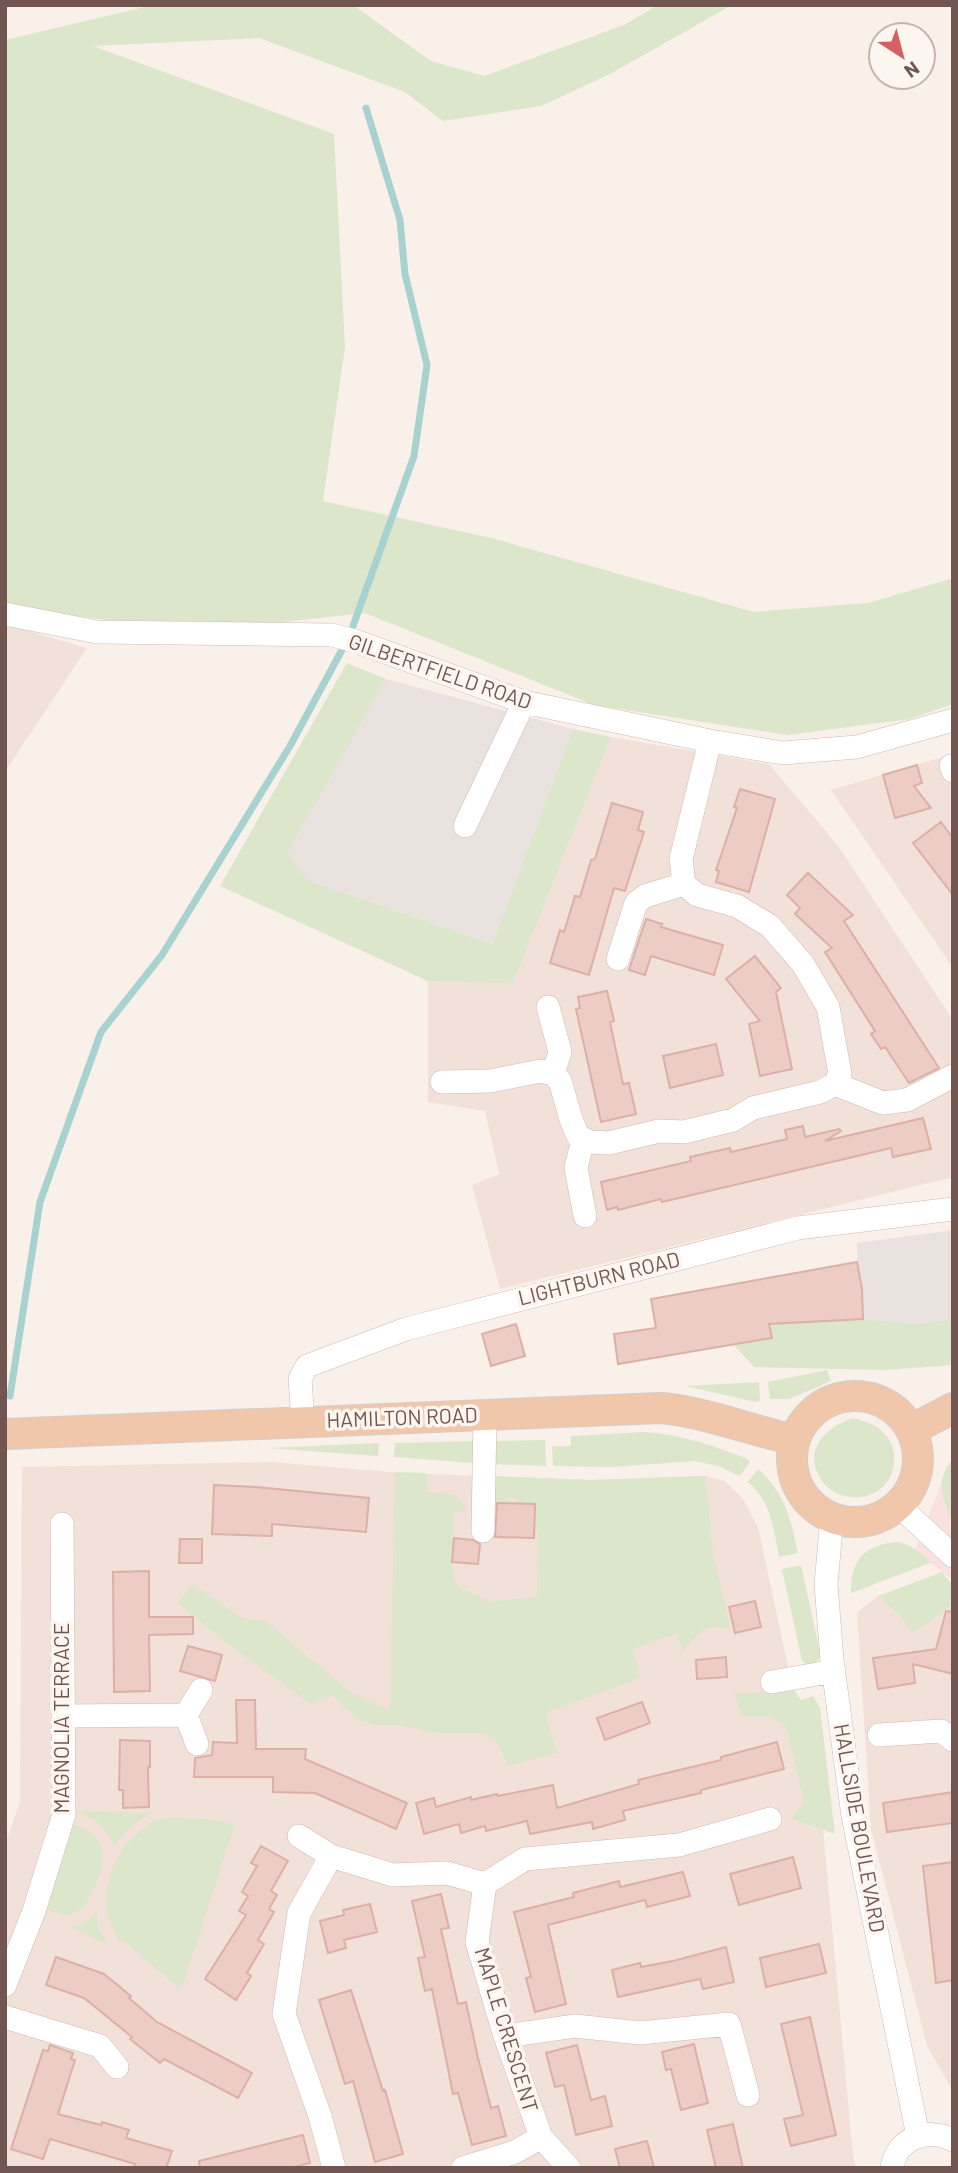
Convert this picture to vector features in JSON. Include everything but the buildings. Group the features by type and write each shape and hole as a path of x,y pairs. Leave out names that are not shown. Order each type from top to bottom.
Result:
{"main road":[{"path":"852,1394 877,1400 898,1412 911,1430 918,1449 917,1469 911,1489 898,1505 882,1516 861,1521 832,1518 806,1500 794,1480 790,1463 794,1440 808,1418 826,1402 852,1394"},
{"name":"HAMILTON ROAD","path":"5,1434 662,1408 708,1415 794,1440"},
{"path":"911,1430 953,1408"}],"street":[{"name":"GILBERTFIELD ROAD","path":"5,614 97,632 332,635 524,702 710,741 783,753 857,747 953,720"},
{"path":"465,826 524,702"},
{"path":"442,1082 490,1081 541,1071 553,1074 560,1081 570,1119 578,1136 590,1142 609,1143 659,1131 684,1132 733,1120 753,1108 820,1092 835,1084 840,1074 828,1007 803,964 770,926 737,906 696,895 684,884 681,859 710,741"},
{"path":"618,959 636,903 645,896 684,884"},
{"path":"548,1007 560,1052 553,1074"},
{"path":"835,1084 883,1103 907,1100 953,1076"},
{"path":"583,1139 576,1168 585,1216"},
{"name":"LIGHTBURN ROAD","path":"303,1421 300,1379 307,1366 406,1329 798,1228 953,1209"},
{"path":"482,1531 485,1416"},
{"path":"898,1505 953,1556"},
{"name":"HALLSIDE BOULEVARD","path":"832,1518 826,1584 834,1671 853,1816 918,2136"},
{"name":"MAGNOLIA TERRACE","path":"5,1985 34,1911 64,1814 62,1524"},
{"path":"772,1682 834,1671"},
{"path":"186,1715 201,1690"},
{"path":"63,1716 186,1715"},
{"path":"186,1715 197,1744"},
{"path":"878,1735 941,1731 953,1740"},
{"path":"299,1836 331,1856 393,1875 447,1872 485,1884 525,1859 679,1845 770,1819"},
{"path":"331,1856 299,1913 284,2014 320,2116 334,2168"},
{"name":"MAPLE CRESCENT","path":"485,1884 477,1942 505,2036 541,2137 569,2168"},
{"path":"5,2017 100,2046 117,2067"},
{"path":"505,2036 575,2026 640,2033 729,2024 748,2095"},
{"path":"892,2168 893,2158 905,2143 918,2136 943,2135 953,2140"},
{"path":"463,2168 515,2152 541,2137"}],"shaded area":[{"path":"5,624 87,648 5,772"},
{"path":"386,679 573,729 494,944 309,881 286,853"},
{"path":"611,737 769,764 839,847 953,1020 953,1177 500,1289 472,1185 499,1174 485,1111 428,1102 428,981 513,982"},
{"path":"953,754 953,968 831,790"},
{"path":"953,1230 953,1319 917,1324 863,1319 857,1243"},
{"path":"953,1460 953,1580 915,1551 949,1463"},
{"path":"271,1462 401,1473 591,1480 705,1476 725,1481 743,1499 758,1527 823,1828 856,2168 5,2168 5,1845 20,1802 22,1467"},
{"path":"878,1596 899,1615 913,1634 953,1604 953,2091 927,2046 871,1829 857,1612"}],"green space":[{"path":"153,5 353,5 431,61 484,76 624,25 658,5 732,5 612,73 541,106 443,121 405,92 259,38 93,46 334,134 345,347 323,501 491,538 754,612 868,603 953,578 953,704 909,719 787,735 594,705 365,613 273,623 108,620 5,605 5,40"},
{"path":"347,663 386,679 287,853 309,881 493,944 573,729 611,737 513,983 428,981 220,886"},
{"path":"863,1319 917,1324 953,1319 953,1365 885,1370 754,1367 734,1345 772,1338 769,1324"},
{"path":"827,1370 831,1381 789,1399 770,1399 768,1382"},
{"path":"759,1382 760,1401 755,1402 686,1386"},
{"path":"853,1418 872,1424 882,1431 888,1438 894,1456 894,1465 887,1482 872,1494 859,1497 842,1495 828,1487 820,1478 814,1458 826,1433"},
{"path":"645,1432 696,1441 746,1458 750,1462 740,1476 718,1466 695,1461 611,1467 553,1466 552,1446 571,1446 571,1436"},
{"path":"545,1440 546,1466 491,1464 494,1441"},
{"path":"477,1441 474,1463 394,1457 395,1443"},
{"path":"379,1443 378,1456 267,1448"},
{"path":"953,1460 953,1521 943,1497 942,1482 947,1467"},
{"path":"758,1469 781,1497 798,1553 779,1557 767,1507 748,1482"},
{"path":"395,1472 426,1473 427,1492 451,1494 464,1504 467,1511 453,1512 453,1577 459,1587 490,1602 537,1597 538,1531 534,1530 517,1504 517,1498 509,1497 508,1503 491,1503 490,1476 591,1480 705,1476 713,1555 731,1629 708,1628 682,1652 678,1633 633,1649 640,1678 545,1713 557,1753 508,1766 496,1740 481,1733 436,1733 400,1725 373,1725 355,1717 332,1695 311,1704 228,1644 178,1603 193,1584 242,1618 266,1621 350,1692 390,1710"},
{"path":"898,1542 916,1550 930,1563 851,1593 853,1571 862,1556 877,1546"},
{"path":"801,1565 821,1657 813,1665 802,1661 782,1569"},
{"path":"942,1572 953,1586 953,1604 913,1634 899,1615 878,1596"},
{"path":"794,1690 801,1700 813,1696 820,1708 835,1834 792,1819 804,1802 786,1726 769,1716 742,1717 734,1694"},
{"path":"75,1811 152,1813 131,1827 115,1846 99,1824"},
{"path":"172,1818 235,1824 182,1987 176,1986 122,1939 119,1942 108,1918 106,1895 111,1870 125,1845 155,1820"},
{"path":"70,1823 82,1828 98,1841 103,1858 98,1878 85,1904 80,1910 64,1915 41,1907"},
{"path":"97,1911 98,1926 108,1945 71,1927 86,1922"}],"waterway":[{"path":"353,626 414,456 427,365 405,274 400,220 366,108"},
{"path":"10,1396 40,1202 101,1032 162,955 290,746 343,648"}]}
